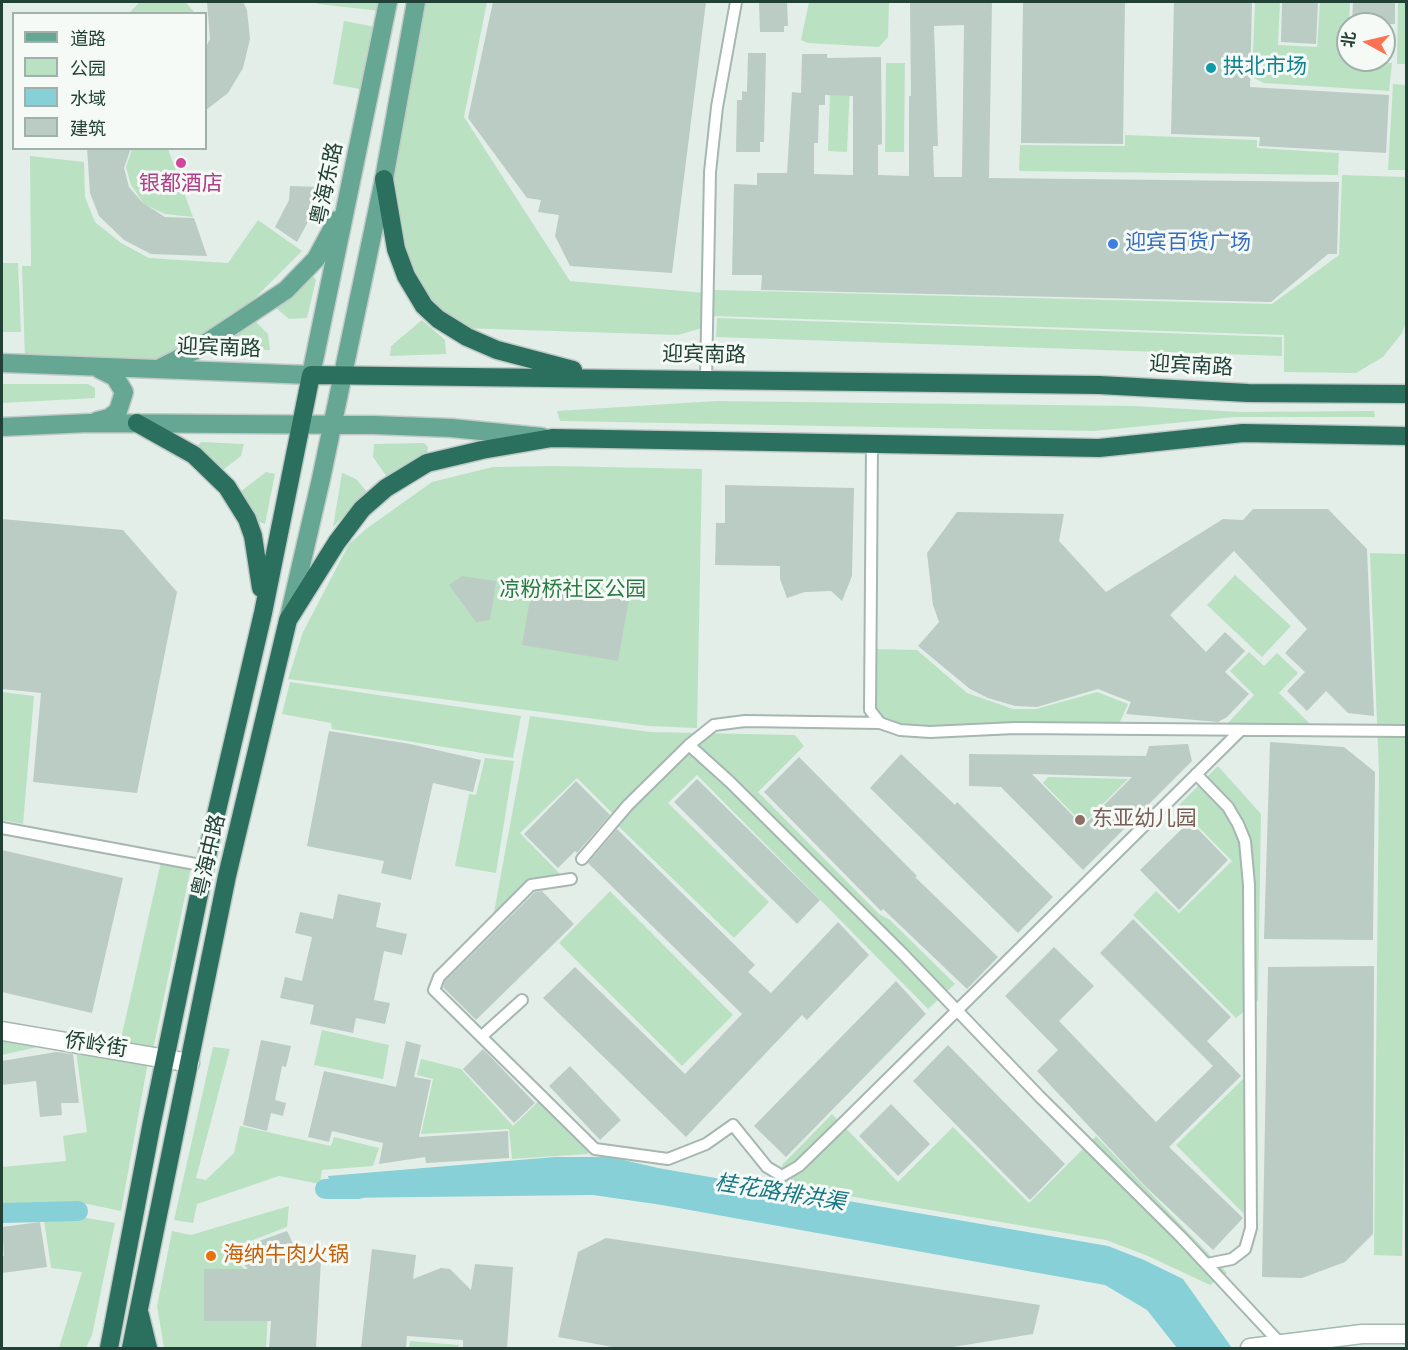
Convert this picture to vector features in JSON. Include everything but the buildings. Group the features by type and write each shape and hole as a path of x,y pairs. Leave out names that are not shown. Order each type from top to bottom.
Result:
{"highway":[{"path":"384,180 396,249 406,276 424,306 438,319 467,337 497,350 604,377"},
{"name":"迎宾南路","path":"311,375 1099,385 1248,393 1407,394"},
{"name":"粤海中路","path":"108,1344 151,1127 206,866 263,613 311,375"},
{"path":"137,423 194,455 213,471 237,502 250,527 259,560 263,613"},
{"path":"288,620 336,542 362,509 386,488 427,464 482,450 552,438 1099,448 1243,433 1407,436"},
{"name":"粤海中路","path":"131,1348 227,876 288,620"},
{"path":"139,1311 148,1348"}],"main road":[{"name":"粤海东路","path":"311,375 388,2"},
{"path":"343,375 384,180 416,2"},
{"path":"156,369 194,351 286,290 316,259 347,203"},
{"name":"迎宾南路","path":"2,363 311,375"},
{"path":"89,423 109,418 118,411 124,392 115,377 91,366"},
{"name":"粤海中路","path":"288,620 343,375"},
{"path":"2,427 89,423 333,425 451,428 552,438"}],"street":[{"name":"侨岭街","path":"2,1031 167,1057 190,1063"},
{"path":"1250,1348 1362,1334 1407,1336 1406,1348"}],"lane":[{"path":"706,379 710,172 717,107 736,2"},
{"path":"872,444 870,710 880,723"},
{"path":"582,859 628,806 689,745 714,725 745,721 880,723 900,730 930,732 1015,728 1407,731"},
{"path":"571,879 531,885 439,977 434,990 595,1149 668,1159 706,1144 733,1125 767,1167 782,1176 799,1166 1241,730"},
{"path":"689,745 730,782 957,1009 1040,1097 1207,1264 1280,1343"},
{"path":"1196,774 1228,807 1238,824 1245,841 1249,885 1251,1228 1245,1249 1232,1259 1207,1264"},
{"path":"2,828 206,866"},
{"path":"482,1036 522,1000"}],"green space":[{"path":"140,2 185,2 194,12 130,12"},
{"path":"317,2 383,2 381,11 318,4"},
{"path":"421,2 487,2 464,117 570,281 705,293 702,328 678,335 460,328 416,291 387,179"},
{"path":"809,2 889,2 888,37 879,47 808,43 801,40"},
{"path":"1255,2 1280,2 1278,45 1317,47 1320,2 1350,2 1350,12 1336,12 1336,72 1391,72 1389,91 1264,83 1252,77"},
{"path":"1398,2 1406,2 1406,64 1397,64"},
{"path":"344,21 376,27 365,90 333,84"},
{"path":"831,62 851,63 847,152 828,151"},
{"path":"886,63 905,63 904,152 885,152"},
{"path":"1393,84 1406,85 1406,170 1388,170"},
{"path":"1125,135 1257,140 1257,148 1339,153 1338,175 1019,171 1020,145 1125,146"},
{"path":"132,150 168,150 193,217 165,214 144,204 131,185 126,167"},
{"path":"30,156 84,162 85,197 95,222 121,243 149,258 228,263 258,220 302,251 246,307 169,356 135,366 25,360 22,266 31,266"},
{"path":"1342,175 1406,177 1406,322 1402,333 1383,357 1356,373 1284,372 1284,335 713,316 714,290 1272,304 1339,255"},
{"path":"2,263 18,263 21,332 2,332"},
{"path":"310,271 316,280 307,318 289,319 276,308"},
{"path":"717,318 1282,337 1282,356 716,337"},
{"path":"422,320 445,340 446,354 390,356 391,346"},
{"path":"255,321 268,334 270,350 213,350 211,344"},
{"path":"2,384 88,384 95,388 95,398 2,403"},
{"path":"717,401 1133,406 1240,412 1374,411 1375,417 1235,417 1093,431 560,421 557,411"},
{"path":"201,442 244,444 241,456 223,470 209,456 196,448"},
{"path":"424,443 428,447 427,454 387,477 373,457 374,444"},
{"name":"凉粉桥社区公园","path":"493,467 702,469 697,728 649,726 288,679 303,632 349,544 366,529 432,482"},
{"path":"266,472 275,474 265,524 259,522 240,492"},
{"path":"342,473 356,479 367,492 333,527"},
{"path":"1370,553 1406,554 1406,1054 1402,1256 1374,1255 1379,771"},
{"path":"1235,575 1291,626 1262,657 1207,605"},
{"path":"874,649 917,650 967,693 1013,709 1036,709 1097,692 1128,704 1118,726 931,728 902,726 881,720 873,709"},
{"path":"1249,652 1264,666 1277,653 1298,673 1279,693 1311,725 1227,724 1254,695 1230,671"},
{"path":"290,682 521,716 513,758 332,729 331,723 282,714"},
{"path":"2,692 34,696 23,824 2,820"},
{"path":"530,716 650,732 795,735 804,746 758,792 879,914 890,920 955,984 928,1009 697,775 668,803 769,902 734,938 611,819 614,815 577,778 520,833 563,877 529,882 493,918"},
{"path":"485,758 514,761 496,873 455,866 469,794 476,795"},
{"path":"1218,766 1261,814 1258,1000 1236,1018 1133,915 1156,891 1179,913 1232,861 1178,806"},
{"path":"1048,777 1128,779 1083,824 1043,783"},
{"path":"161,862 191,867 153,1050 120,1043"},
{"path":"610,891 733,1015 682,1066 559,943"},
{"path":"322,1030 389,1045 383,1079 314,1065"},
{"path":"2,1039 42,1046 2,1055"},
{"path":"213,1047 230,1049 196,1178 206,1180 234,1153 240,1126 331,1146 334,1137 379,1148 373,1166 322,1170 320,1184 279,1176 197,1204 193,1223 174,1220"},
{"path":"76,1051 148,1062 121,1211 87,1204 2,1203 2,1167 66,1161 63,1136 87,1132"},
{"path":"421,1059 461,1069 513,1126 541,1099 591,1150 587,1154 512,1159 509,1129 421,1134 433,1079 417,1075"},
{"path":"1248,1074 1245,1215 1176,1145"},
{"path":"832,1114 898,1182 953,1127 1029,1203 1096,1136 1227,1273 1210,1285 1148,1256 1106,1240 784,1185 782,1165"},
{"path":"289,1206 287,1227 227,1250 269,1296 266,1348 164,1348 157,1306 172,1231 191,1235"},
{"path":"76,1216 115,1223 92,1335 86,1348 59,1348 82,1272 51,1268 44,1220"},
{"path":"410,1341 459,1345 458,1348 409,1348"}],"water":[{"path":"555,1157 611,1157 658,1168 1108,1246 1183,1279 1232,1348 1177,1348 1147,1310 1105,1285 662,1205 593,1195 335,1198 328,1176"}],"waterway":[{"name":"桂花路排洪渠","path":"325,1189 359,1189"},
{"path":"2,1213 78,1211"}],"place":[{"name":"拱北市场","path":"1211,68"},
{"name":"银都酒店","path":"181,163"},
{"name":"迎宾百货广场","path":"1113,244"},
{"name":"东亚幼儿园","path":"1080,820"},
{"name":"海纳牛肉火锅","path":"211,1256"}]}
